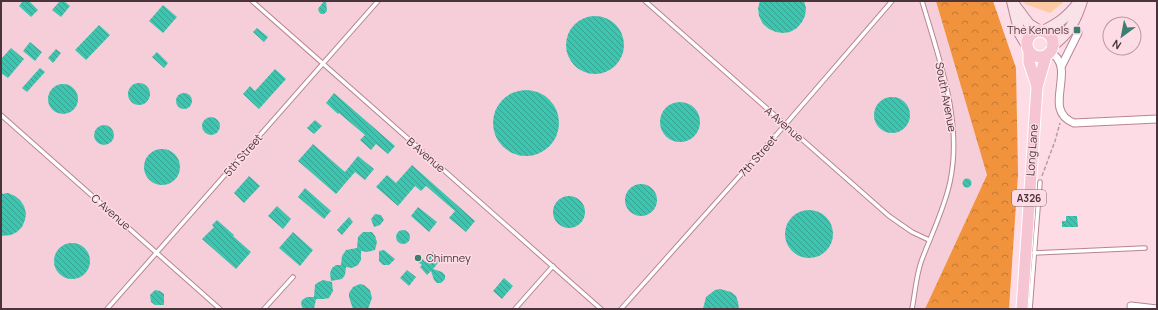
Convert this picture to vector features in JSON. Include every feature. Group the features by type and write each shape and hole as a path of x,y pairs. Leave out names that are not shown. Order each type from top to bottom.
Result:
{"main road":[{"path":"1036,31 1041,31 1049,35 1051,38 1049,51 1038,57 1031,54 1028,48 1028,39 1036,31"},
{"name":"Long Lane","path":"1028,48 1029,62 1037,87"},
{"name":"Long Lane","path":"1022,309 1037,87 1049,51"}],"street":[{"path":"1012,1 1030,24 1041,31 1061,22 1081,1"},
{"path":"1012,1 1020,34 1028,48"},
{"path":"1062,65 1055,54 1049,51 1070,28 1077,17 1081,1"},
{"path":"1078,33 1062,65 1059,105 1060,113 1066,120 1074,123 1157,119"},
{"path":"1131,306 1157,309"}],"lane":[{"name":"B Avenue","path":"252,1 601,309"},
{"name":"5th Street","path":"107,309 378,1"},
{"name":"A Avenue","path":"645,1 889,216 912,232 929,240"},
{"name":"7th Street","path":"621,309 785,125 892,1"},
{"name":"South Avenue","path":"912,309 918,273 929,240 943,207 949,186 953,162 954,138 949,100 922,1"},
{"name":"C Avenue","path":"1,115 220,309"},
{"path":"1030,309 1040,182"},
{"path":"1034,253 1145,248"},
{"path":"515,309 553,266"},
{"path":"264,309 293,277"}],"path":[{"path":"1040,182 1057,136 1060,125 1060,113"}],"shaded area":[{"path":"1,1 936,1 987,175 925,309 1,309"},
{"path":"1024,1 1065,1 1050,13 1025,4"}],"green space":[{"path":"936,1 993,1 1016,68 1018,174 1009,309 925,309 987,175"}],"building":[{"path":"23,1 29,1 38,10 31,17 19,6"},
{"path":"60,1 64,1 70,6 61,17 52,10"},
{"path":"324,1 326,1 327,11 324,14 321,14 318,9"},
{"path":"760,1 804,1 806,8 805,16 797,28 790,32 776,32 763,24 759,16 758,8"},
{"path":"163,5 177,17 163,33 149,21"},
{"path":"595,16 611,21 619,29 624,45 619,61 611,69 595,74 579,69 571,61 566,45 571,29 579,21"},
{"path":"99,25 110,35 86,60 75,50"},
{"path":"257,28 268,37 264,42 253,32"},
{"path":"30,42 42,52 35,61 23,51"},
{"path":"11,48 24,59 8,78 1,73 1,59"},
{"path":"56,49 61,53 53,63 48,58"},
{"path":"157,52 168,63 164,68 152,57"},
{"path":"40,68 45,72 27,92 22,88"},
{"path":"275,69 286,79 259,109 243,94 250,86 255,91"},
{"path":"139,83 147,86 150,94 147,102 139,105 131,102 128,94 131,86"},
{"path":"63,84 73,89 78,99 73,109 63,114 53,109 48,99 53,89"},
{"path":"520,90 532,90 539,92 550,99 557,110 559,123 557,136 550,147 539,154 532,156 520,156 513,154 502,147 495,136 493,129 493,117 495,110 502,99 513,92"},
{"path":"184,93 191,98 192,101 187,108 184,109 177,104 176,101 181,94"},
{"path":"334,93 395,146 388,154 376,144 371,150 360,140 365,135 326,103"},
{"path":"896,97 905,102 909,108 909,122 905,128 896,133 888,133 879,128 875,122 874,111 879,102 885,98"},
{"path":"684,102 691,105 697,111 700,122 699,130 691,139 684,142 676,142 669,139 661,130 660,118 663,111 672,103"},
{"path":"211,117 217,120 220,126 217,132 211,135 205,132 202,126 205,120"},
{"path":"315,120 322,126 314,134 307,128"},
{"path":"104,125 111,128 114,135 111,142 104,145 97,142 94,135 97,128"},
{"path":"313,144 345,172 358,156 374,169 365,180 355,172 336,194 298,161"},
{"path":"166,149 175,154 179,160 179,174 175,180 166,185 158,185 149,180 145,174 144,163 149,154 155,150"},
{"path":"412,165 475,221 466,232 449,218 455,211 426,186 421,191 415,186 398,206 376,187 387,175 396,183"},
{"path":"249,176 260,186 244,203 234,193"},
{"path":"965,179 969,179 971,183 969,187 965,187 963,185 963,181"},
{"path":"641,184 647,185 654,191 657,200 656,206 650,213 641,216 635,215 628,209 625,200 626,194 632,187"},
{"path":"305,188 331,211 324,219 298,197"},
{"path":"8,193 20,200 24,206 26,213 25,220 22,227 17,232 11,235 1,236 1,194"},
{"path":"566,196 572,196 581,200 585,212 581,224 572,228 566,228 557,224 553,215 553,209 557,200"},
{"path":"277,206 291,219 283,229 268,216"},
{"path":"418,207 437,222 429,232 411,216"},
{"path":"804,210 814,210 826,217 833,229 833,239 826,251 814,258 804,258 796,254 789,247 785,239 785,229 789,221 796,214"},
{"path":"375,214 381,215 384,220 380,225 374,227 371,219"},
{"path":"1066,216 1077,216 1078,227 1062,227 1062,221 1066,221"},
{"path":"349,217 353,222 342,235 337,230"},
{"path":"217,220 251,252 236,269 202,239 214,227 212,225"},
{"path":"400,230 406,230 410,234 410,240 406,244 400,244 396,240 396,234"},
{"path":"293,232 313,250 300,266 279,248"},
{"path":"363,232 372,232 375,236 377,242 375,250 367,252 361,251 361,260 358,265 352,268 346,267 345,275 342,279 331,281 330,273 332,268 336,265 341,265 342,256 346,250 357,248 358,237"},
{"path":"72,243 85,248 90,261 85,274 72,279 59,274 54,261 59,248"},
{"path":"384,250 395,259 389,265 383,265 379,261 379,251"},
{"path":"433,252 441,259 433,269 442,272 445,275 445,279 441,283 437,283 434,280 431,271 427,275 420,267 422,265 414,259 415,255 419,254 425,262"},
{"path":"407,270 416,277 409,286 400,278"},
{"path":"504,278 513,286 502,299 493,291"},
{"path":"323,280 332,282 333,291 329,298 316,299 314,309 303,309 301,304 302,300 307,297 314,297 315,285"},
{"path":"360,284 364,285 370,290 372,298 368,309 353,309 349,297 349,293 353,287"},
{"path":"720,289 731,292 736,296 739,309 703,309 706,297 715,290"},
{"path":"155,290 164,294 164,305 155,305 151,302 150,295"}],"place":[{"name":"The Kennels","path":"1077,30"},
{"name":"Chimney","path":"418,258"}]}
